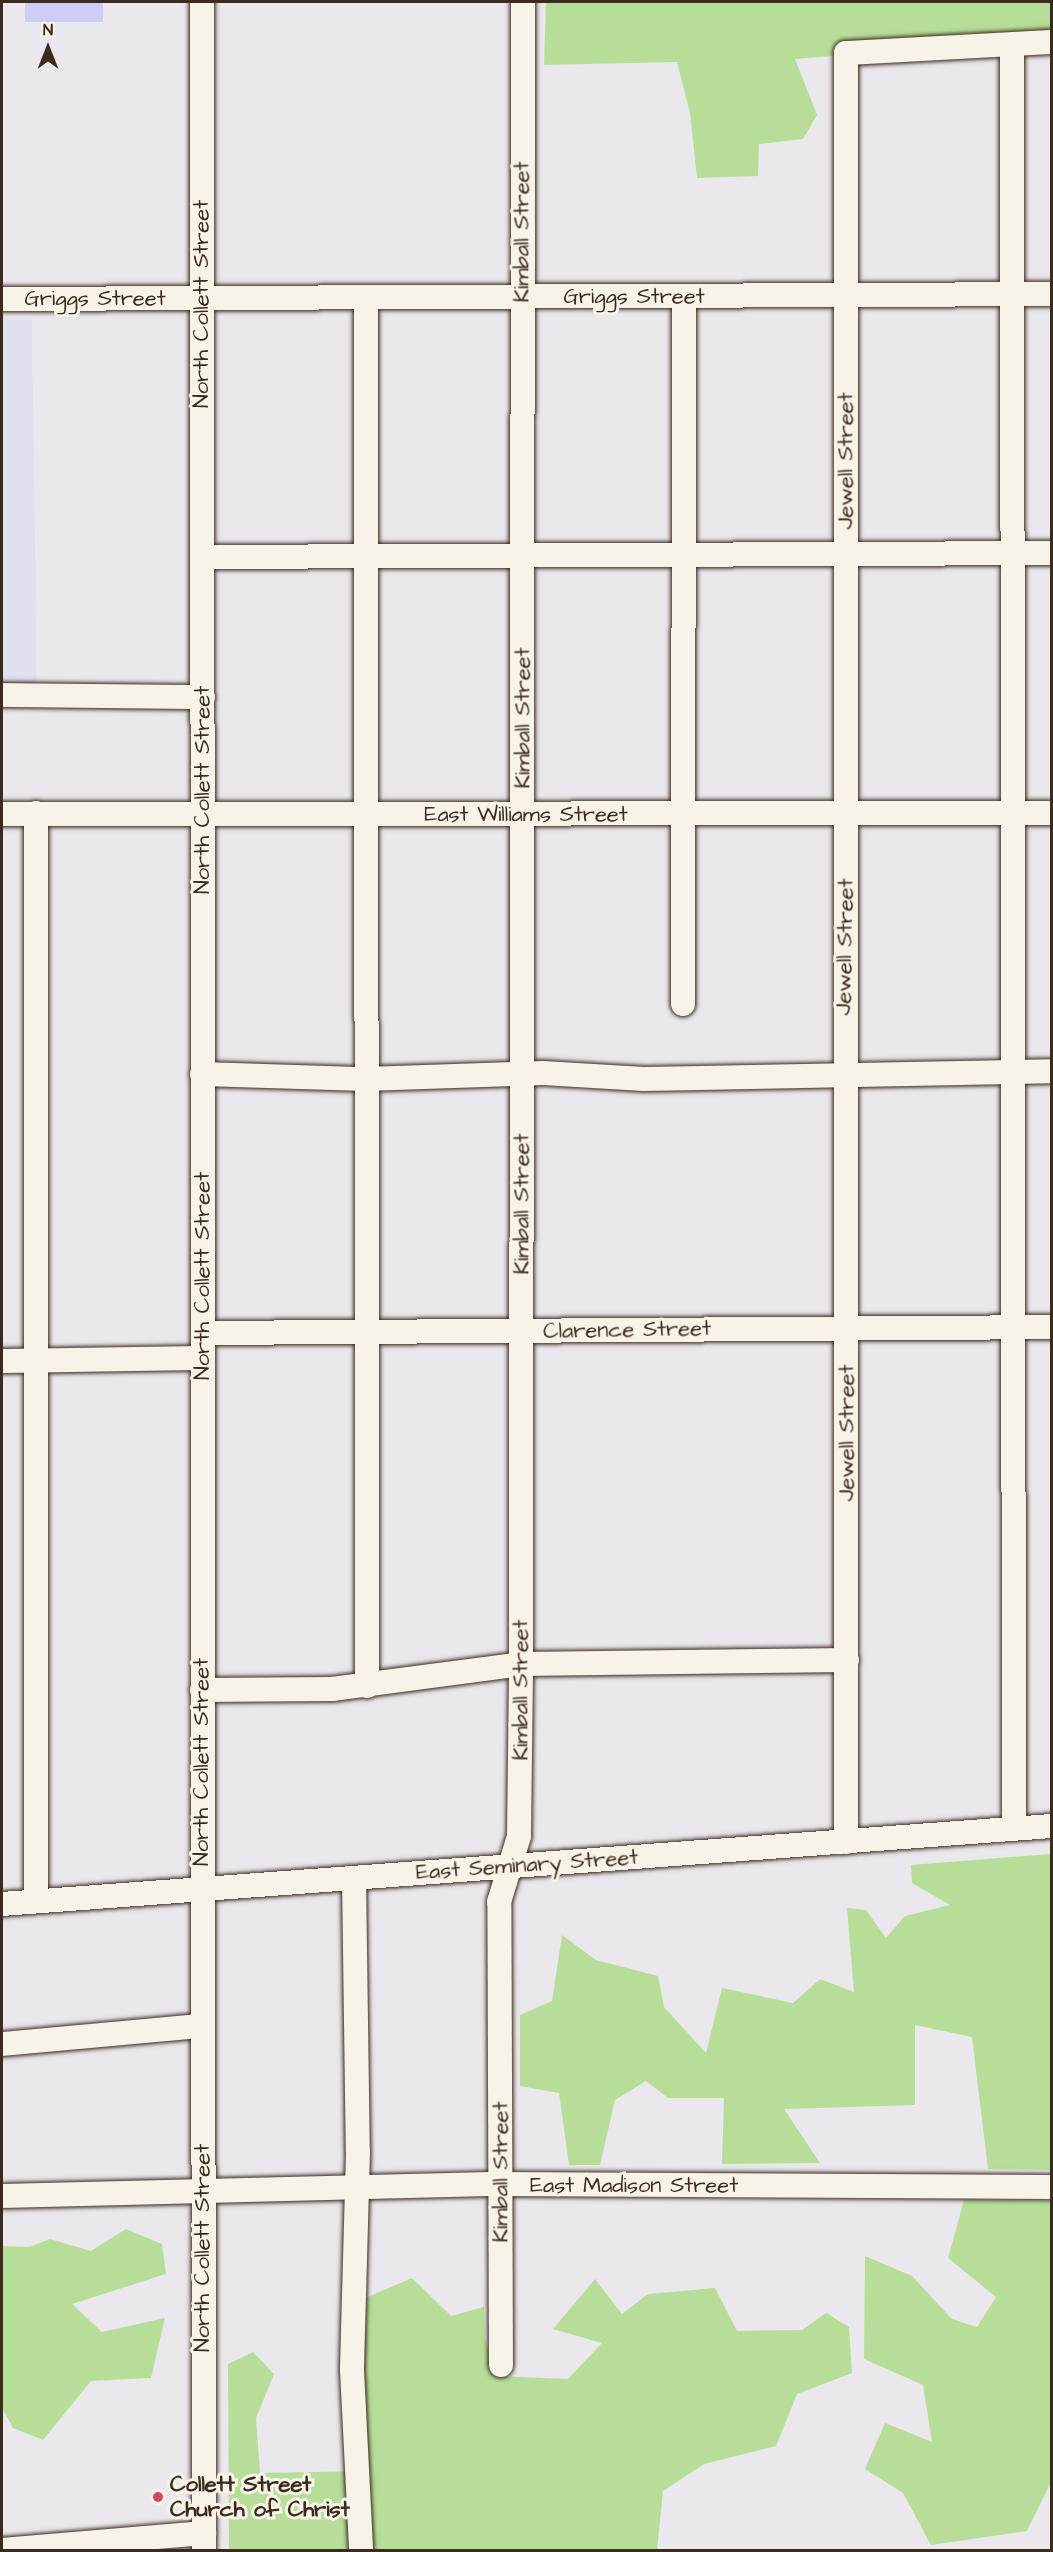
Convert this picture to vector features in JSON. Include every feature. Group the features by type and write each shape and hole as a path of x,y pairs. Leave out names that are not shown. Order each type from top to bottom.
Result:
{"street":[{"name":"North Collett Street","path":"202,2 204,557 201,2026 204,2188 204,2542"},
{"name":"Kimball Street","path":"501,2365 499,1902 519,1836 521,1664 523,2"},
{"path":"1014,1829 1010,1327 1015,1071 1011,813 1012,46 1052,42"},
{"name":"Jewell Street","path":"846,1842 848,1328 844,1072 847,812 846,53 1012,46"},
{"name":"Griggs Street","path":"2,299 202,300 1052,294"},
{"path":"683,1004 684,297"},
{"path":"366,299 365,1078 368,1305 364,1332 367,1686"},
{"path":"204,557 365,556 523,559 684,555 1052,554"},
{"path":"2,695 202,697"},
{"name":"East Williams Street","path":"2,814 366,816 847,812 1052,813"},
{"path":"36,813 34,1360 40,1791 36,1901"},
{"path":"202,1074 365,1078 522,1073 644,1078 844,1072 1052,1071"},
{"name":"Clarence Street","path":"203,1333 1052,1327"},
{"path":"2,1361 203,1358"},
{"path":"202,1690 367,1686 521,1664 847,1660"},
{"name":"East Seminary Street","path":"2,1904 1052,1826"},
{"path":"354,1878 355,2187 352,2370 361,2550"},
{"path":"2,2044 201,2026"},
{"name":"East Madison Street","path":"2,2196 204,2188 500,2184 1052,2187"},
{"path":"2,2550 204,2542"}],"shaded area":[{"path":"2,318 32,318 37,696 2,695"}],"green space":[{"path":"546,2 1051,2 1051,38 795,59 817,115 803,139 759,144 758,176 697,178 690,113 677,62 544,65"},
{"path":"1051,1854 1051,2170 988,2169 972,2037 915,2025 915,2105 784,2109 820,2163 722,2164 724,2098 668,2098 646,2081 615,2100 600,2165 569,2165 559,2093 520,2086 520,2015 552,2001 562,1935 596,1960 658,1976 664,2007 706,2053 722,1988 793,2003 820,1979 854,1992 847,1908 866,1910 886,1938 905,1916 950,1905 912,1883 911,1865"},
{"path":"964,2200 1051,2201 1051,2482 1027,2531 931,2545 903,2493 865,2469 885,2423 932,2442 923,2385 864,2359 865,2256 912,2276 952,2319 977,2327 996,2297 948,2258"},
{"path":"126,2229 162,2244 166,2274 72,2304 102,2332 165,2318 151,2378 91,2381 43,2440 13,2428 2,2408 2,2246 29,2247 50,2239 91,2251"},
{"path":"412,2278 451,2316 484,2307 485,2339 495,2376 568,2379 602,2343 553,2329 595,2279 622,2314 648,2294 715,2288 737,2331 802,2330 826,2313 849,2327 852,2373 797,2394 776,2446 704,2464 663,2491 657,2550 229,2550 228,2364 253,2352 274,2374 256,2418 260,2473 370,2471 353,2386 361,2300"}],"building":[{"path":"25,2 103,2 103,22 25,22"}],"place":[{"name":"Collett Street Church of Christ","path":"158,2497"}]}
